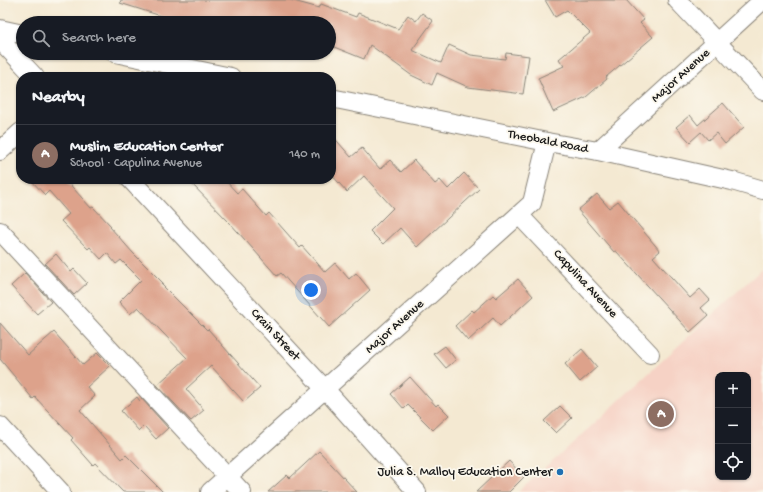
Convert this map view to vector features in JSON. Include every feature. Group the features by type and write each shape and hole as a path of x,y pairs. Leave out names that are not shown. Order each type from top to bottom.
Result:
{"street":[{"path":"677,0 763,91"},
{"name":"Major Avenue","path":"598,151 763,0"},
{"path":"0,29 16,32"},
{"path":"0,40 16,57"},
{"path":"19,60 30,72"},
{"path":"149,60 207,72"},
{"name":"Theobald Road","path":"336,99 598,151 732,181 763,190"},
{"path":"0,151 16,137"},
{"name":"Major Avenue","path":"210,492 532,203 547,142"},
{"name":"Crain Street","path":"135,184 325,389 418,492"},
{"name":"Capulina Avenue","path":"520,215 650,354"},
{"path":"0,231 242,492"},
{"path":"0,426 62,492"}],"shaded area":[{"path":"763,268 763,492 518,492 562,453"}],"building":[{"path":"121,0 290,0 319,8 321,4 356,17 358,13 398,29 408,15 416,21 422,13 433,21 412,50 441,63 449,45 471,55 505,59 506,53 529,56 523,94 468,87 437,73 432,85 411,75 370,45 364,59 336,48 336,16 161,16 120,3"},
{"path":"545,0 626,0 644,20 640,23 653,37 606,77 607,79 586,97 553,112 538,78 564,66 559,59 590,33 567,10 555,17"},
{"path":"723,103 744,127 725,144 716,133 708,140 701,132 690,142 676,127 690,115 698,125"},
{"path":"336,140 351,157 362,148 380,169 390,160 401,172 414,160 435,184 440,180 448,189 464,173 479,189 417,247 400,228 383,244 370,231 393,208 364,176 347,192 336,180"},
{"path":"35,184 69,184 91,208 93,207 111,226 110,227 133,253 163,283 161,284 207,330 208,329 260,388 244,402 211,366 186,389 204,410 191,421 157,385 187,358 138,307 130,314 119,302 141,280 121,260 116,264 107,253 101,259 90,247 88,249 61,221 69,214 49,191 45,195"},
{"path":"192,184 229,184 237,193 242,189 266,216 269,213 300,248 302,246 325,272 335,263 349,279 356,273 370,290 329,327 281,273 277,276 230,223"},
{"path":"597,194 609,208 618,201 660,251 653,257 690,298 700,289 710,300 701,308 708,316 690,332 616,251 614,252 578,210"},
{"path":"56,254 71,272 74,269 87,283 74,295 45,264"},
{"path":"25,273 51,302 37,314 11,286"},
{"path":"518,279 533,296 500,326 493,318 468,341 455,326 472,310 474,312 493,295 496,298"},
{"path":"0,323 28,355 54,332 83,365 97,353 110,366 87,387 95,396 80,410 122,459 126,455 163,492 123,492 95,463 93,465 71,440 73,438 35,397 33,399 0,359"},
{"path":"445,346 456,360 446,368 434,354"},
{"path":"582,349 597,367 580,382 565,364"},
{"path":"410,377 436,406 438,404 449,415 433,430 408,405 404,409 391,394"},
{"path":"137,397 140,401 142,399 168,428 156,439 144,426 139,431 121,411"},
{"path":"560,406 572,418 556,433 544,421"},
{"path":"319,451 357,492 268,492 287,475 290,478"},
{"path":"509,461 524,477 509,492 476,492"}],"place":[{"name":"Muslim Education Center","path":"661,414"},
{"name":"Julia S. Malloy Education Center","path":"560,472"}]}
